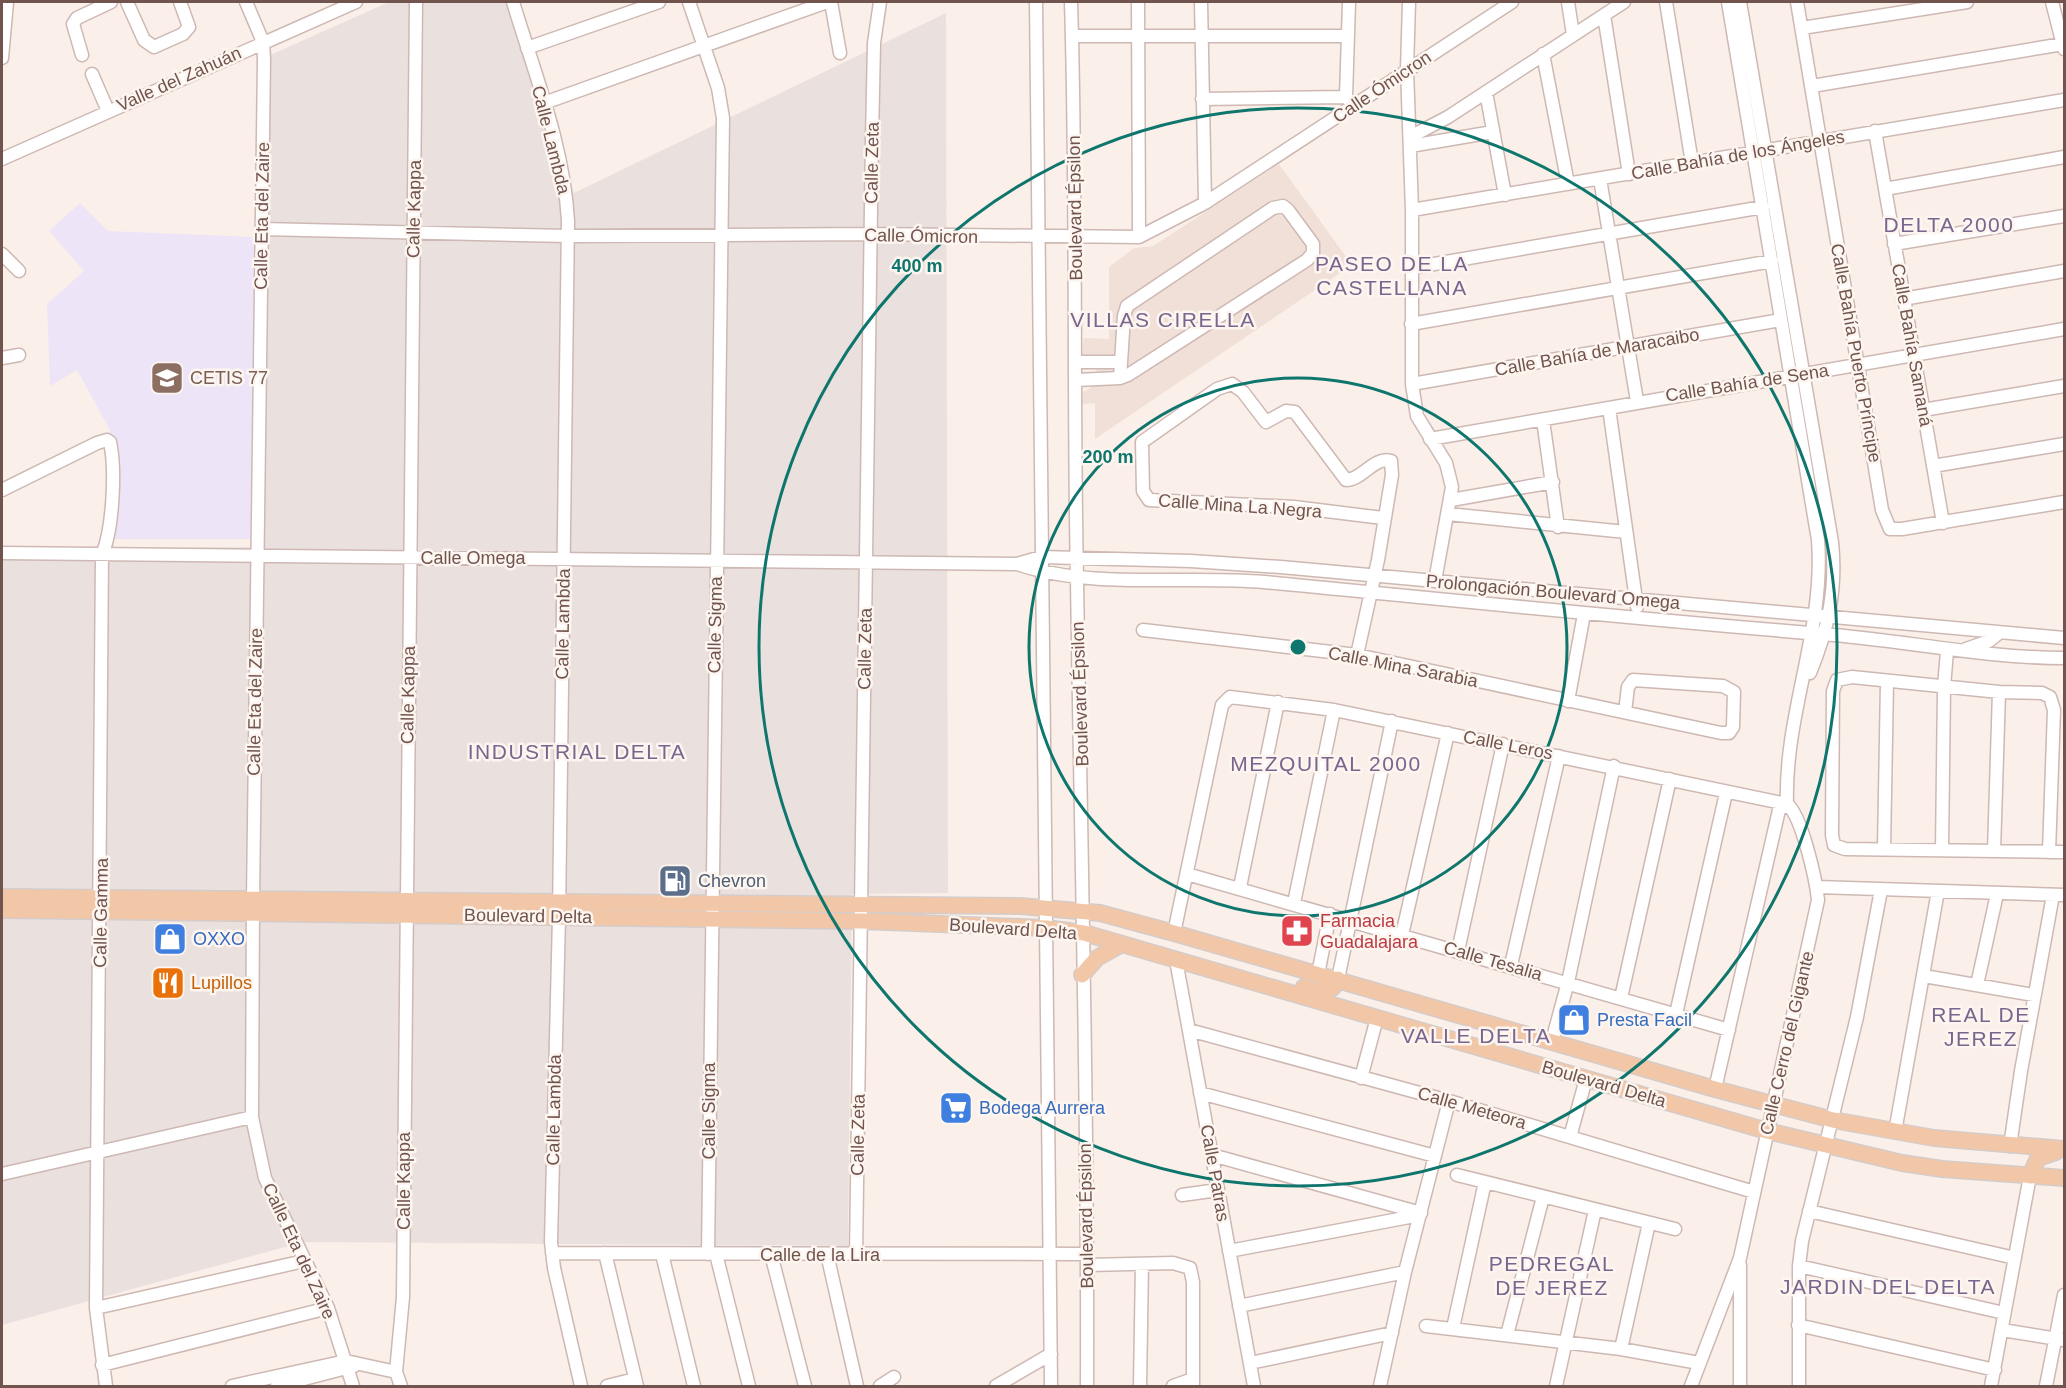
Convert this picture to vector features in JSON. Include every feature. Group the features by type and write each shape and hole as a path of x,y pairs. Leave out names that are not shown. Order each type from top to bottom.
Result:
{"main road":[{"name":"Boulevard Delta","path":"2,897 101,904 710,912 861,913 1046,907 1084,910 1174,933 1715,1089 1833,1120 1895,1132 2010,1146 2064,1149"},
{"name":"Boulevard Delta","path":"2,910 101,904"},
{"name":"Boulevard Delta","path":"861,913 1084,933 1825,1146 1942,1169 2064,1178"},
{"path":"1082,975 1097,958 1122,944"},
{"path":"1253,981 1281,982 1326,992 1332,989 1338,979"},
{"path":"2030,1176 2038,1158 2064,1149"}],"street":[{"path":"2,58 7,2"},
{"path":"82,55 73,24 77,18 111,2"},
{"path":"127,2 144,40 154,47 183,34 189,27 180,2"},
{"name":"Calle Eta del Zaire","path":"246,2 263,42 252,1117 265,1178 328,1308 351,1365 353,1386"},
{"name":"Valle del Zahuán","path":"2,159 356,2"},
{"name":"Calle Kappa","path":"402,1386 396,1372 403,1297 416,2"},
{"name":"Calle Lambda","path":"513,2 544,103 566,191 568,236 564,558 552,1253 580,1386"},
{"path":"526,48 659,2"},
{"name":"Calle Sigma","path":"689,2 722,103 710,912 712,1254 749,1386"},
{"path":"544,103 704,44 829,2 840,53"},
{"name":"Calle Zeta","path":"856,1255 874,43 880,2"},
{"name":"Boulevard Épsilon","path":"1036,2 1051,1386"},
{"name":"Boulevard Épsilon","path":"1071,2 1076,235 1077,577 1084,910 1082,975 1087,1386"},
{"path":"1138,2 1139,237"},
{"path":"1201,2 1205,203"},
{"path":"1202,99 1350,101 1349,2"},
{"path":"1409,2 1407,69 1412,210 1412,384 1417,416 1450,475 1451,500 1435,581"},
{"name":"Calle Ómicron","path":"262,229 568,236 871,234 1039,238 1076,235 1139,237 1205,203 1350,101 1407,69 1512,2"},
{"path":"1568,2 1573,35"},
{"path":"1410,142 1624,2"},
{"path":"1666,2 1692,163"},
{"path":"1728,2 1760,152 1763,207 1781,320 1798,375"},
{"path":"1740,2 1760,152 1798,375"},
{"name":"Calle Bahía Puerto Príncipe","path":"1797,2 1887,525 1896,530 2064,502"},
{"path":"1802,28 1967,2"},
{"path":"1812,86 2064,46 2056,2"},
{"path":"1604,15 1629,174"},
{"path":"1072,36 1348,36"},
{"path":"1544,54 1568,184"},
{"path":"92,74 108,111"},
{"path":"1486,92 1505,195"},
{"name":"Calle Bahía de los Ángeles","path":"1412,210 2064,100"},
{"name":"Calle Bahía Samaná","path":"1875,131 1943,523"},
{"path":"1410,142 1493,132"},
{"path":"1885,189 2064,158"},
{"path":"1600,179 1637,401"},
{"path":"1076,380 1120,378 1138,369 1311,256 1313,244 1288,210 1283,206 1273,208 1131,303 1124,316 1120,378"},
{"path":"1411,268 1763,207"},
{"path":"1894,244 2064,216"},
{"path":"2,254 19,271"},
{"path":"1411,324 1617,290 1772,261"},
{"path":"1903,299 2064,271"},
{"name":"Calle Bahía de Maracaibo","path":"1412,384 1781,320"},
{"name":"Calle Bahía de Sena","path":"1430,439 2064,328"},
{"path":"2,358 19,355"},
{"path":"1076,362 1120,362"},
{"name":"Calle Cerro del Gigante","path":"1691,1386 1740,1258 1818,900 1817,887 1793,809 1787,804 1788,758 1801,698 1820,574 1798,375"},
{"name":"Calle Cerro del Gigante","path":"1798,375 1834,559 1830,618 1801,698"},
{"name":"Calle Mina La Negra","path":"1357,655 1392,475 1390,461 1380,461 1355,478 1346,480 1295,412 1286,411 1266,422 1243,392 1232,384 1217,389 1142,442 1143,491 1149,500 1294,507 1383,518"},
{"path":"1923,410 2064,386"},
{"path":"1609,408 1638,617"},
{"path":"1543,420 1558,527"},
{"name":"Calle Gamma","path":"2,490 97,443 110,441 111,522 109,539 102,555 101,904 96,1153 96,1308 106,1386"},
{"path":"1933,466 2064,444"},
{"path":"1451,500 1553,482"},
{"path":"1448,514 1558,527 1626,532"},
{"name":"Calle Omega","path":"2,553 1017,564 1041,557"},
{"name":"Prolongación Boulevard Omega","path":"1041,557 1191,561 2064,638"},
{"name":"Calle Omega","path":"1017,564 1042,573"},
{"name":"Prolongación Boulevard Omega","path":"1042,573 1077,577 1252,582 1584,614 1826,634 1953,651 2058,658"},
{"path":"1568,701 1584,614"},
{"path":"1867,622 1880,631 1921,647"},
{"name":"Calle Mina Sarabia","path":"1143,630 1357,655 1725,734 1731,732 1733,728 1734,690 1723,686 1633,680 1628,687 1625,712"},
{"path":"1942,849 1944,687 1953,651 1989,641 1999,633"},
{"path":"2026,636 2058,658"},
{"path":"2049,852 2054,710 2050,697 2042,693 1999,692 1846,676 1837,680 1833,690 1832,836 1834,845 1841,848 1942,849 1994,851 2049,852 2064,852"},
{"path":"1884,849 1887,682"},
{"path":"1994,851 1999,692"},
{"name":"Calle Leros","path":"1187,874 1222,705 1227,698 1240,697 1335,710 1614,766 1726,793 1787,804"},
{"path":"1240,887 1278,702"},
{"path":"1293,903 1335,710"},
{"path":"1338,979 1392,721"},
{"path":"1402,935 1449,733"},
{"path":"1458,951 1503,744"},
{"path":"1511,965 1559,756"},
{"path":"1552,1041 1568,982 1614,766"},
{"path":"1621,998 1670,779"},
{"path":"1676,1014 1726,793"},
{"path":"1715,1089 1779,810 1787,804"},
{"path":"1174,933 1187,874"},
{"name":"Calle Tesalia","path":"1187,874 1240,887 1729,1030"},
{"path":"1817,887 2059,895 2034,995 2010,1146"},
{"path":"1800,1386 1799,1266 1809,1211 1833,1120 1881,890"},
{"path":"1895,1132 1938,891"},
{"path":"1977,985 1997,894"},
{"path":"1318,974 1330,914"},
{"name":"Calle Patras","path":"1176,960 1254,1386"},
{"path":"1924,976 2034,995"},
{"path":"1361,1078 1377,1018"},
{"name":"Calle Meteora","path":"1189,1029 1449,1101 1754,1192"},
{"path":"1570,1137 1586,1079"},
{"path":"1200,1093 1435,1156"},
{"path":"1380,1386 1405,1272 1449,1101"},
{"path":"2,1174 252,1117"},
{"path":"1212,1155 1420,1214"},
{"path":"1457,1175 1675,1229"},
{"path":"1991,1386 2030,1176"},
{"path":"1453,1328 1485,1182"},
{"path":"1182,1195 1218,1190"},
{"path":"1507,1335 1542,1197"},
{"path":"1556,1386 1595,1210"},
{"path":"1809,1211 2015,1258"},
{"path":"1229,1251 1420,1214"},
{"path":"1621,1349 1649,1223"},
{"name":"Calle de la Lira","path":"552,1253 1051,1255 1142,1264 1173,1263 1190,1268 1193,1282 1193,1383"},
{"path":"605,1253 636,1383 607,1386"},
{"path":"662,1254 694,1386"},
{"path":"771,1254 805,1386"},
{"path":"827,1254 857,1386"},
{"path":"1740,1258 1740,1386"},
{"path":"96,1308 304,1261"},
{"path":"1140,1386 1142,1264"},
{"path":"1799,1266 2004,1313"},
{"path":"1239,1306 1405,1272"},
{"path":"2046,1386 2060,1339 2064,1295"},
{"path":"102,1365 328,1308"},
{"path":"1798,1325 1995,1370"},
{"path":"1426,1326 1621,1349 1699,1363"},
{"path":"2002,1330 2060,1339"},
{"path":"1251,1363 1392,1333"},
{"path":"996,1386 1051,1354"},
{"path":"277,1386 351,1365"},
{"path":"232,1386 351,1365 396,1372"},
{"path":"880,1386 894,1377"},
{"path":"1173,1386 1193,1383"}],"shaded area":[{"path":"389,2 506,2 574,193 946,13 948,893 852,894 848,1246 303,1242 2,1325 2,549 252,547 268,56"},
{"path":"1279,164 1352,265 1095,439 1095,403 1082,404 1083,392 1095,385 1097,361 1082,356 1084,338 1109,339 1109,267 1134,248 1153,246"},
{"name":"CETIS 77","path":"80,203 108,231 255,237 250,539 113,539 114,437 109,436 110,430 77,370 50,386 47,304 84,271 49,231"}],"place":[{"name":"CETIS 77","path":"167,378"},
{"name":"Chevron","path":"675,881"},
{"name":"Farmacia Guadalajara","path":"1297,931"},
{"name":"OXXO","path":"170,939"},
{"name":"Lupillos","path":"168,983"},
{"name":"Presta Facil","path":"1574,1020"},
{"name":"Bodega Aurrera","path":"956,1108"}],"district":[{"name":"DELTA 2000","path":"1949,224"},
{"name":"PASEO DE LA CASTELLANA","path":"1392,275"},
{"name":"VILLAS CIRELLA","path":"1163,319"},
{"name":"INDUSTRIAL DELTA","path":"577,751"},
{"name":"MEZQUITAL 2000","path":"1326,763"},
{"name":"REAL DE JEREZ","path":"1981,1026"},
{"name":"VALLE DELTA","path":"1476,1035"},
{"name":"PEDREGAL DE JEREZ","path":"1552,1275"},
{"name":"JARDIN DEL DELTA","path":"1888,1286"}]}
